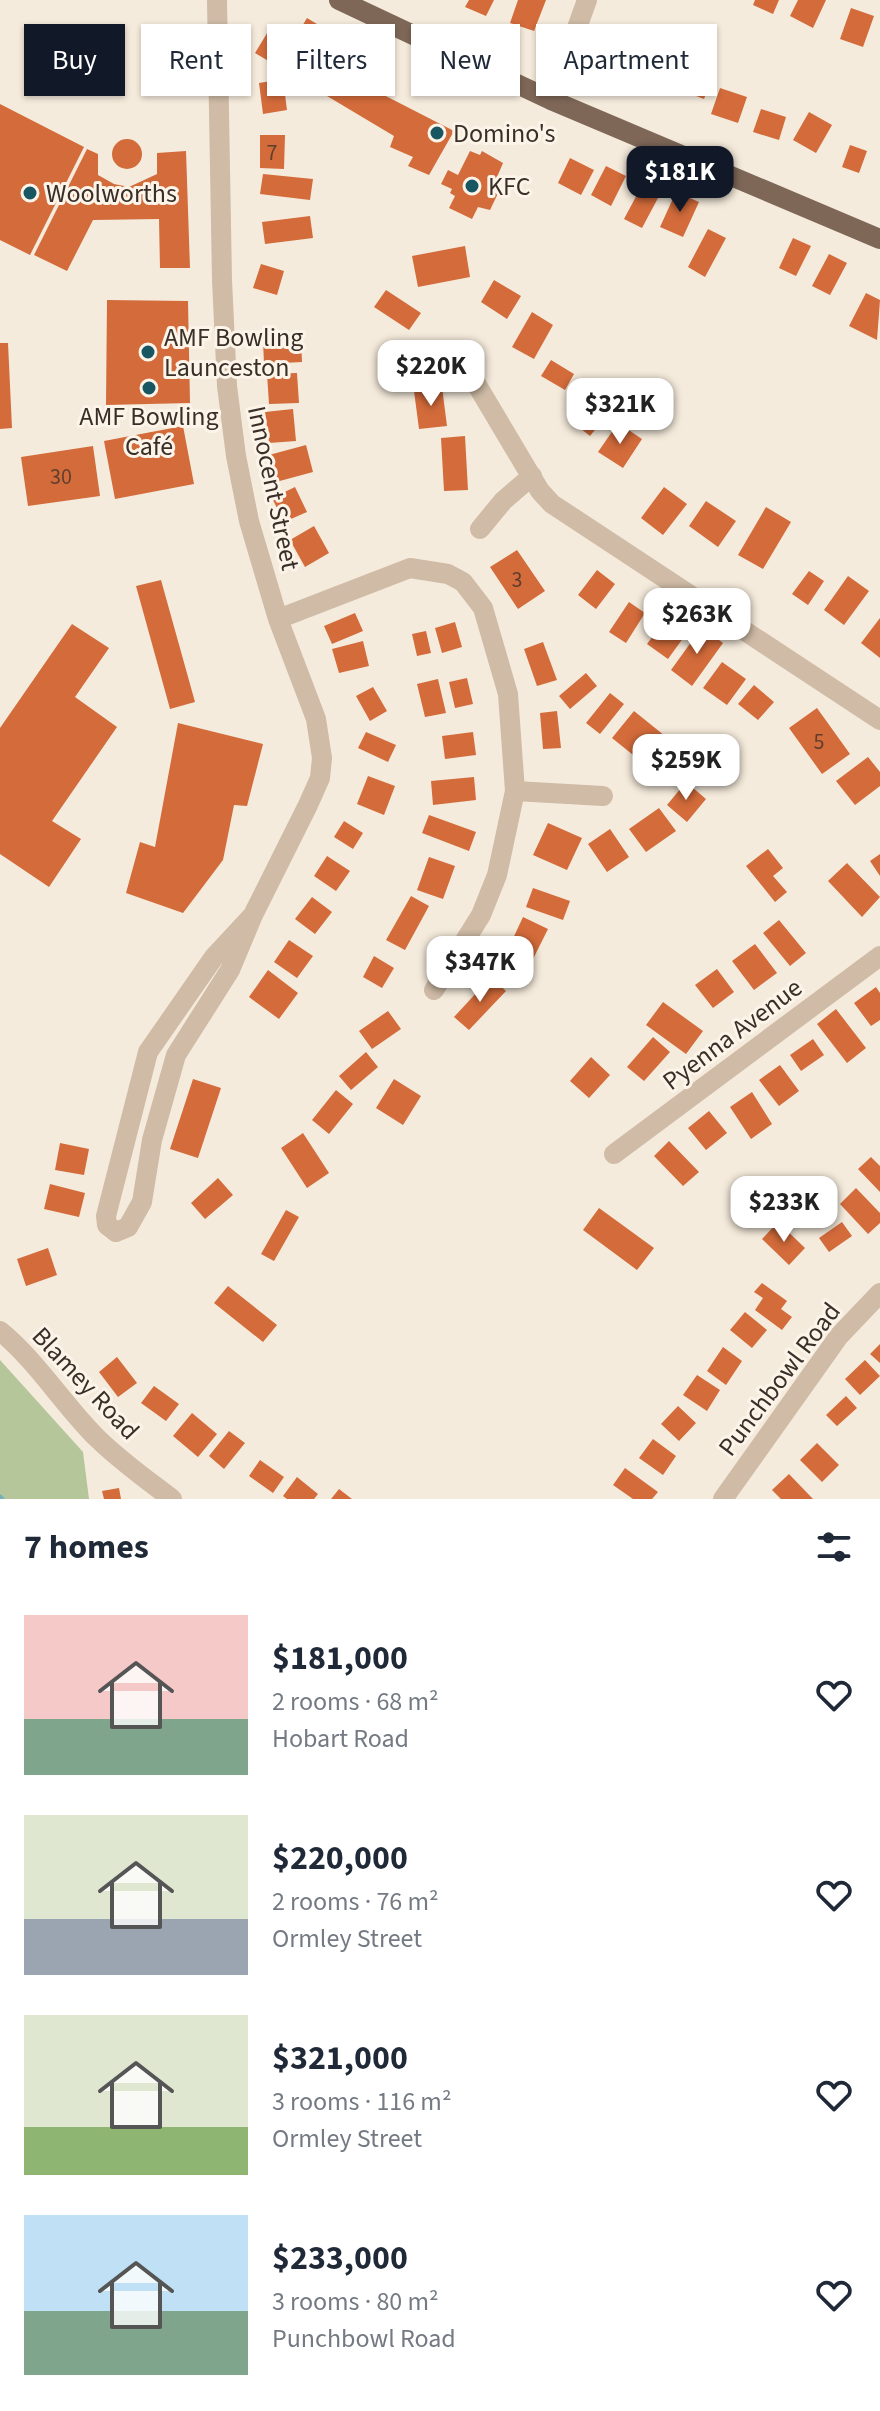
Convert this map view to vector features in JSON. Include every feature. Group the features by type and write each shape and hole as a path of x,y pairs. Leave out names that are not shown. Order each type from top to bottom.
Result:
{"main road":[{"path":"339,0 551,100 880,239"}],"street":[{"name":"Innocent Street","path":"217,0 216,129 227,386 249,521 278,619 316,719 322,758 320,778 253,915 230,970 176,1055 152,1140 142,1202 128,1227 116,1232 107,1225 106,1216 148,1052 214,957 253,915"},
{"path":"551,100 587,0"},
{"path":"465,365 552,504 880,720"},
{"path":"480,529 503,501 532,476"},
{"path":"278,619 410,568 448,574 463,582 483,608 499,656 514,742 515,791 500,861 486,902 434,990"},
{"path":"515,791 603,796"},
{"name":"Pyenna Avenue","path":"614,1154 880,956"},
{"name":"Punchbowl Road","path":"723,1499 839,1336 880,1293"},
{"name":"Blamey Road","path":"0,1331 20,1348 95,1436 172,1499"}],"green space":[{"path":"0,1360 83,1452 89,1499 0,1499"}],"building":[{"path":"469,0 494,0 486,16 465,7"},
{"path":"518,0 546,0 534,31 510,23"},
{"path":"755,0 779,0 773,14 753,5"},
{"path":"798,0 826,0 813,28 790,16"},
{"path":"851,8 874,16 863,47 840,39"},
{"path":"307,18 317,24 303,24"},
{"path":"267,33 267,60 255,53"},
{"path":"267,82 267,96 285,96 287,110 263,114 259,83"},
{"path":"720,88 747,97 738,123 711,114"},
{"path":"327,96 386,96 454,131 429,175 408,166 413,157 390,147 394,136"},
{"name":"Woolworths","path":"0,104 84,147 30,255 0,240"},
{"path":"761,109 786,117 779,140 753,132"},
{"path":"809,112 832,125 816,153 793,140"},
{"path":"260,135 285,135 284,169 260,168"},
{"path":"127,139 133,140 141,148 141,160 133,168 127,169 121,168 113,160 112,154 113,148 121,140"},
{"path":"850,145 867,151 859,173 842,167"},
{"path":"87,149 98,154 98,175 114,184 129,187 157,174 157,153 186,151 190,268 160,268 159,219 93,220 67,271 34,255"},
{"name":"KFC","path":"470,151 480,155 482,151 503,163 494,184 501,187 490,210 478,207 472,219 449,208 455,196 450,193 452,189 441,184 448,170 458,175"},
{"path":"570,158 594,170 581,195 558,183"},
{"path":"606,166 626,176 611,206 591,195"},
{"path":"263,174 313,179 310,200 260,194"},
{"path":"640,189 658,198 642,228 624,219"},
{"path":"676,192 699,202 683,237 660,227"},
{"path":"310,216 313,238 265,244 262,222"},
{"path":"708,229 726,238 705,277 688,267"},
{"path":"793,238 811,246 796,276 779,268"},
{"path":"465,246 470,277 418,287 412,256"},
{"path":"829,254 847,263 830,295 812,286"},
{"path":"261,264 284,271 277,295 253,288"},
{"path":"494,280 521,296 507,319 481,302"},
{"path":"386,290 421,313 409,330 374,307"},
{"path":"866,293 880,300 877,340 849,326"},
{"name":"AMF Bowling Launceston","path":"107,300 188,301 190,403 106,405"},
{"path":"532,312 553,325 534,359 512,347"},
{"path":"301,338 302,362 264,364 263,340"},
{"path":"0,343 8,343 12,428 0,429"},
{"path":"394,350 421,354 417,381 390,377"},
{"path":"551,360 574,374 565,390 541,376"},
{"path":"297,373 299,403 269,404 267,374"},
{"path":"442,387 447,426 419,429 414,391"},
{"path":"587,392 611,410 590,436 567,418"},
{"path":"293,409 296,441 269,443 265,412"},
{"path":"618,423 642,439 623,468 598,452"},
{"path":"183,426 194,484 115,499 104,441"},
{"path":"465,436 468,490 444,491 441,438"},
{"path":"306,445 313,472 276,482 269,455"},
{"path":"93,446 100,496 28,506 21,457"},
{"path":"295,487 307,512 284,522 272,498"},
{"path":"664,487 687,504 663,535 641,518"},
{"path":"706,501 736,521 718,547 689,526"},
{"path":"766,507 791,522 763,569 738,555"},
{"path":"314,526 329,553 305,567 290,540"},
{"path":"517,550 545,591 518,609 490,567"},
{"path":"597,570 615,584 596,609 578,595"},
{"path":"809,571 824,581 808,605 792,594"},
{"path":"848,576 869,591 844,625 824,610"},
{"path":"161,580 195,702 170,709 136,586"},
{"path":"629,602 645,613 626,643 609,632"},
{"path":"355,613 363,631 332,644 324,626"},
{"path":"669,615 689,630 668,659 647,644"},
{"path":"880,618 880,658 861,643"},
{"path":"455,622 462,647 442,653 435,628"},
{"path":"72,624 109,648 75,697 117,727 52,821 81,839 49,887 0,854 0,728"},
{"path":"702,627 723,643 692,686 671,670"},
{"path":"426,631 431,653 417,656 412,634"},
{"path":"363,641 369,666 339,673 332,649"},
{"path":"543,642 557,680 537,686 524,649"},
{"path":"722,662 746,679 727,705 703,688"},
{"path":"586,673 597,686 570,709 559,696"},
{"path":"467,678 473,704 455,708 449,682"},
{"path":"438,679 446,713 425,717 417,684"},
{"path":"754,685 774,702 758,720 738,704"},
{"path":"373,687 387,711 370,721 356,696"},
{"path":"610,693 624,704 600,734 586,723"},
{"path":"817,708 850,754 822,774 789,728"},
{"path":"557,711 561,748 543,749 540,713"},
{"path":"634,711 665,736 643,763 612,738"},
{"path":"178,723 263,744 247,806 234,805 223,860 183,913 126,893 140,842 155,847"},
{"path":"366,732 396,745 388,762 358,748"},
{"path":"473,732 476,755 445,759 442,736"},
{"path":"868,757 880,772 880,786 855,805 836,781"},
{"path":"368,776 395,786 384,815 357,804"},
{"path":"474,777 476,800 433,805 431,781"},
{"path":"686,782 706,799 687,822 667,805"},
{"path":"659,808 676,831 646,852 629,829"},
{"path":"429,815 476,832 469,851 422,833"},
{"path":"344,821 363,833 353,849 334,837"},
{"path":"548,823 582,838 567,870 533,855"},
{"path":"610,829 629,857 607,872 588,844"},
{"path":"768,849 783,868 773,876 787,892 775,902 746,866"},
{"path":"880,854 880,876 870,861"},
{"path":"327,856 350,871 336,891 314,876"},
{"path":"429,857 455,866 443,899 417,890"},
{"path":"847,863 880,897 862,917 828,881"},
{"path":"533,888 570,901 563,920 526,907"},
{"path":"411,896 429,906 405,950 386,940"},
{"path":"312,897 332,912 315,934 295,919"},
{"path":"523,917 548,929 528,969 504,958"},
{"path":"779,920 806,953 790,966 763,933"},
{"path":"289,940 313,956 297,978 274,962"},
{"path":"755,944 777,973 754,990 732,961"},
{"path":"374,956 394,968 382,988 363,977"},
{"path":"717,969 734,992 713,1008 695,985"},
{"path":"268,970 298,993 279,1019 249,997"},
{"path":"491,977 506,991 469,1030 454,1017"},
{"path":"876,987 880,993 880,1020 871,1026 854,1003"},
{"path":"663,1002 703,1031 686,1054 646,1025"},
{"path":"836,1009 866,1048 847,1063 817,1024"},
{"path":"388,1011 401,1029 372,1049 359,1031"},
{"path":"653,1037 670,1052 644,1081 627,1067"},
{"path":"813,1039 824,1055 801,1071 790,1055"},
{"path":"366,1052 378,1067 351,1090 339,1076"},
{"path":"591,1057 610,1075 589,1098 570,1081"},
{"path":"780,1065 799,1091 779,1106 759,1080"},
{"path":"193,1079 221,1088 198,1158 170,1149"},
{"path":"394,1079 421,1096 403,1125 376,1108"},
{"path":"336,1090 353,1104 329,1134 312,1120"},
{"path":"752,1092 772,1124 751,1139 730,1107"},
{"path":"709,1111 727,1133 706,1150 688,1128"},
{"path":"303,1133 329,1173 307,1188 281,1148"},
{"path":"669,1141 699,1172 683,1186 654,1156"},
{"path":"60,1143 89,1149 84,1175 55,1170"},
{"path":"871,1157 880,1166 880,1192 858,1169"},
{"path":"218,1178 233,1195 205,1219 191,1203"},
{"path":"50,1184 85,1193 79,1217 44,1209"},
{"path":"856,1188 880,1213 880,1223 868,1234 840,1204"},
{"path":"599,1208 654,1248 637,1270 583,1230"},
{"path":"286,1210 299,1217 274,1261 261,1254"},
{"path":"778,1222 805,1248 789,1265 762,1239"},
{"path":"842,1222 852,1236 829,1252 819,1238"},
{"path":"48,1248 57,1275 26,1286 17,1259"},
{"path":"762,1283 787,1301 781,1309 792,1317 782,1330 755,1310 763,1298 754,1292"},
{"path":"228,1286 277,1325 263,1342 214,1303"},
{"path":"745,1312 767,1330 752,1348 730,1330"},
{"path":"880,1344 880,1363 870,1354"},
{"path":"723,1347 742,1361 726,1385 707,1371"},
{"path":"117,1357 137,1383 118,1397 99,1372"},
{"path":"865,1360 880,1376 860,1395 845,1379"},
{"path":"697,1375 720,1390 707,1411 683,1395"},
{"path":"154,1386 179,1404 166,1421 141,1403"},
{"path":"846,1396 857,1408 837,1426 826,1415"},
{"path":"678,1406 696,1423 679,1441 661,1424"},
{"path":"192,1413 217,1434 198,1457 173,1436"},
{"path":"229,1431 245,1443 224,1469 209,1456"},
{"path":"653,1439 676,1456 663,1475 639,1458"},
{"path":"817,1443 839,1465 822,1482 800,1460"},
{"path":"260,1460 284,1477 273,1493 249,1476"},
{"path":"625,1468 658,1492 652,1499 633,1499 613,1485"},
{"path":"789,1474 813,1499 781,1499 772,1490"},
{"path":"297,1477 318,1494 314,1499 287,1499 283,1496"},
{"path":"119,1488 121,1499 104,1499 102,1491"},
{"path":"339,1489 352,1499 331,1499"}],"place":[{"name":"Domino's","path":"437,133"},
{"name":"KFC","path":"472,186"},
{"name":"Woolworths","path":"30,193"},
{"name":"AMF Bowling Launceston","path":"148,352"},
{"name":"AMF Bowling Café","path":"149,388"}]}
